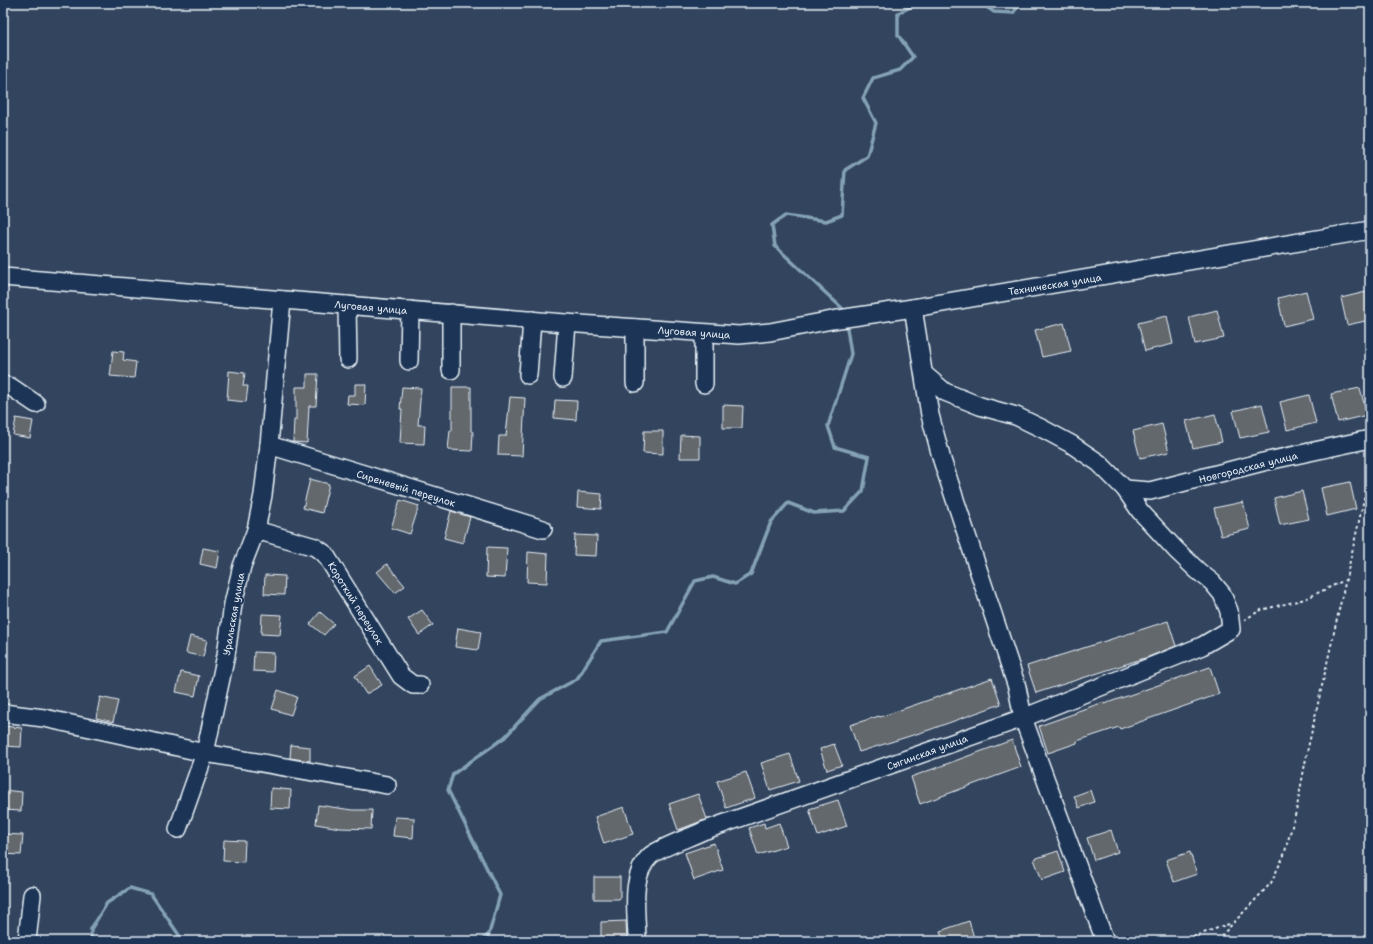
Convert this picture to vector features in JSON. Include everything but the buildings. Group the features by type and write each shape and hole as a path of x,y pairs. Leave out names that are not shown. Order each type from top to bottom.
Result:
{"street":[{"name":"Техническая улица","path":"739,334 770,332 832,320 913,308 1370,230"},
{"name":"Луговая улица","path":"3,277 566,323 704,333 739,334"},
{"name":"Уральская улица","path":"178,829 205,753 226,655 233,604 242,566 256,530 263,495 269,446 282,300"},
{"path":"347,305 348,359"},
{"path":"913,308 930,415 942,460 1017,688 1023,718 1104,941"},
{"path":"409,361 410,310"},
{"path":"451,313 451,370"},
{"path":"528,375 532,320"},
{"path":"563,378 566,323"},
{"path":"635,328 635,383"},
{"path":"704,333 704,384"},
{"path":"924,374 945,392 980,406 1016,416 1071,444 1099,463 1126,489 1140,511 1160,534 1192,566 1212,582 1222,594 1229,611 1231,628"},
{"path":"3,385 11,387 36,404"},
{"name":"Новгородская улица","path":"1126,489 1150,491 1263,462 1370,439"},
{"name":"Сиреневый переулок","path":"269,446 543,529"},
{"name":"Короткий переулок","path":"256,530 315,547 325,554 401,676 413,684 420,685"},
{"name":"Сыгинская улица","path":"637,941 636,884 641,869 651,855 668,846 711,829 1023,718 1202,646 1231,628"},
{"path":"3,713 44,718 205,753 387,785"},
{"path":"27,941 32,895"}],"path":[{"path":"1218,941 1233,922 1271,883 1284,855 1296,812 1308,748 1370,472"},
{"path":"1231,628 1260,610 1305,599 1345,580"},
{"path":"1181,941 1233,922"}],"waterway":[{"path":"844,314 843,309 775,246 772,225 786,215 826,221 842,215 845,170 867,156 876,123 863,98 873,78 900,70 913,57 898,35 898,13 919,3"},
{"path":"981,3 994,12 1013,13 1021,3"},
{"path":"481,941 489,934 500,895 448,790 453,774 505,737 540,699 577,679 601,641 667,632 695,581 713,577 735,584 751,574 771,522 788,503 814,513 844,511 863,491 869,457 835,447 828,426 851,354 846,322"},
{"path":"91,941 91,929 107,903 130,888 151,894 183,941"}]}
